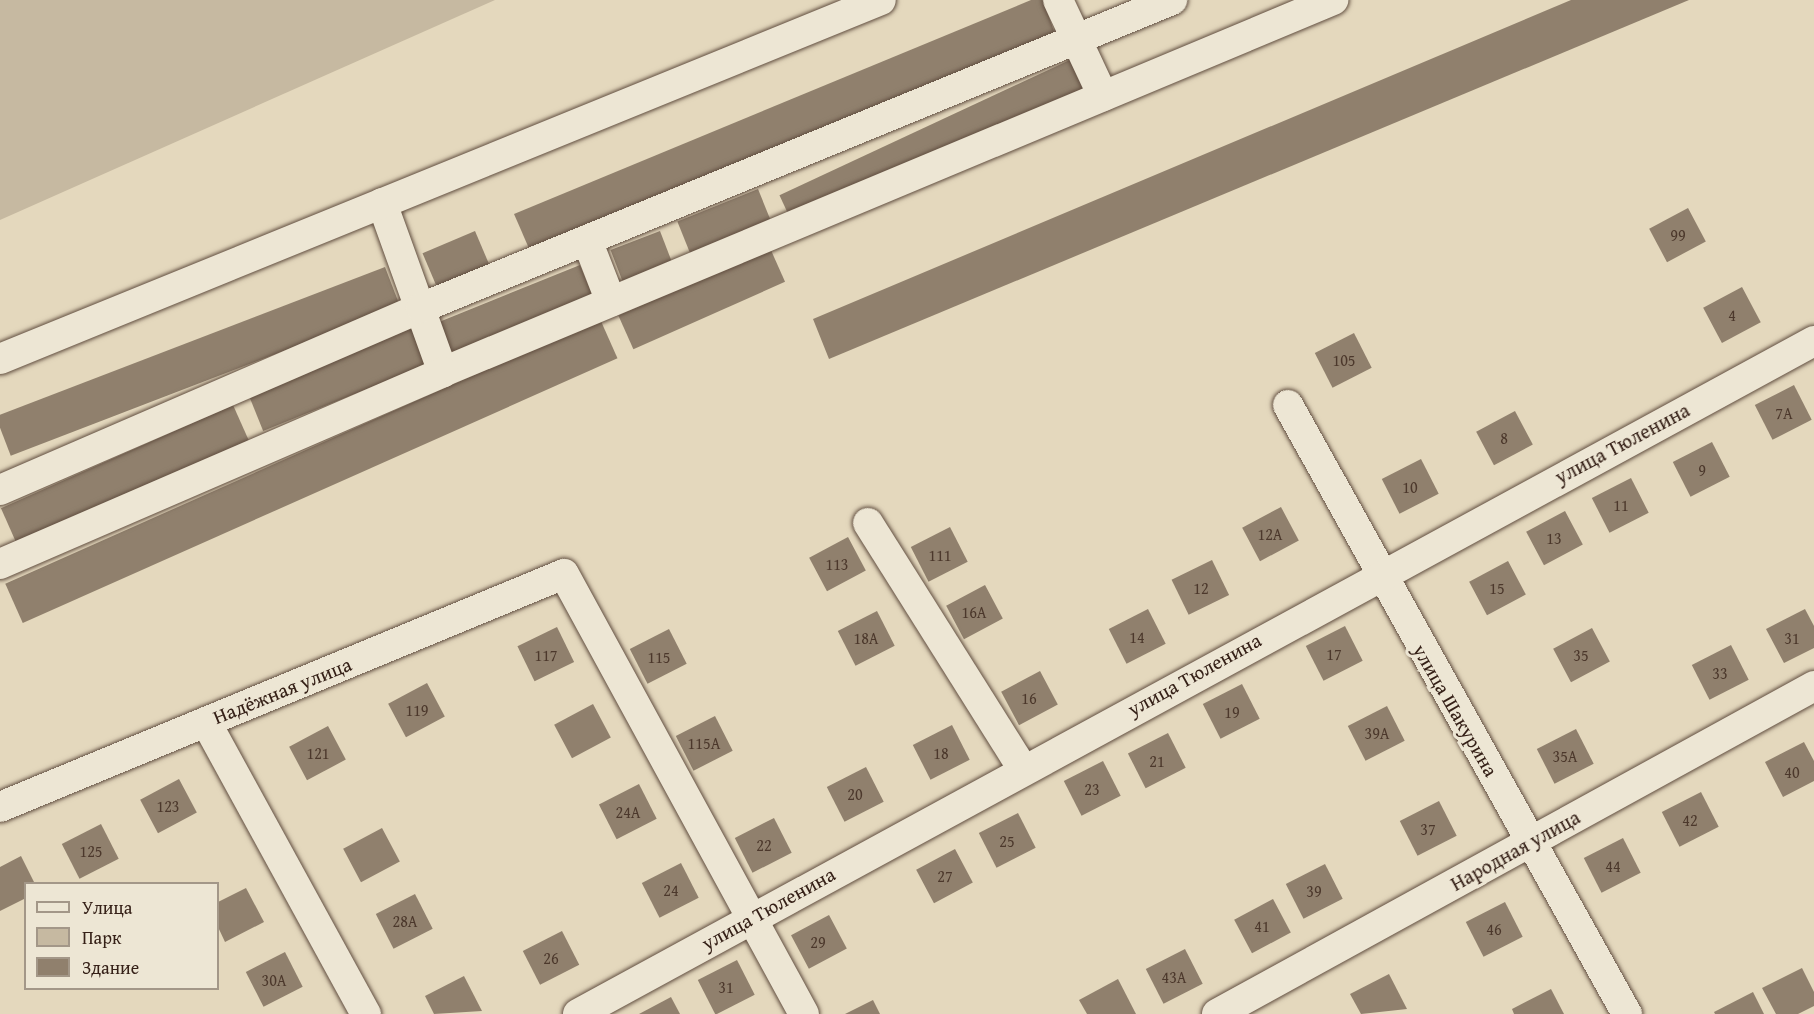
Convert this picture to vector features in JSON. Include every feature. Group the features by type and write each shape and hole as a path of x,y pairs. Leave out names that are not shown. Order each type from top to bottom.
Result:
{"street":[{"path":"0,359 881,0"},
{"path":"1058,0 1103,96"},
{"path":"0,490 421,308 1172,0"},
{"path":"0,564 444,372 1333,0"},
{"path":"382,203 444,372"},
{"path":"586,240 611,302"},
{"name":"улица Тюленина","path":"578,1014 1022,768 1814,340"},
{"name":"улица Шакурина","path":"1288,405 1378,574 1532,841 1627,1014"},
{"path":"868,523 1022,768"},
{"name":"Надёжная улица","path":"0,807 564,574 753,916"},
{"name":"Народная улица","path":"1218,1014 1814,686"},
{"path":"206,722 366,1014"},
{"path":"753,916 804,1014"}],"green space":[{"path":"0,0 495,0 0,220"}],"building":[{"path":"1031,0 1043,0 1055,34 531,253 514,214"},
{"path":"1571,0 1689,0 829,359 813,319"},
{"path":"1074,58 1093,98 798,235 779,195"},
{"path":"758,189 772,224 692,257 677,222"},
{"path":"1688,208 1706,242 1667,262 1649,229"},
{"path":"475,231 491,268 438,290 423,253"},
{"path":"660,231 673,265 623,284 611,250"},
{"path":"770,248 785,282 633,349 618,316"},
{"path":"580,265 594,300 453,357 439,322"},
{"path":"385,267 400,306 11,456 0,428 0,415"},
{"path":"1742,287 1761,322 1722,343 1703,308"},
{"path":"600,319 617,358 23,623 5,584"},
{"path":"416,326 431,363 263,431 248,394"},
{"path":"1354,333 1372,368 1333,388 1315,353"},
{"path":"1794,385 1812,420 1773,440 1755,405"},
{"path":"233,405 250,443 18,547 1,508"},
{"path":"1515,411 1533,445 1494,465 1476,432"},
{"path":"1712,442 1730,477 1691,497 1673,462"},
{"path":"1421,459 1439,494 1400,514 1382,479"},
{"path":"1631,478 1649,513 1610,533 1592,498"},
{"path":"1281,507 1299,541 1260,561 1242,528"},
{"path":"1565,511 1583,545 1544,565 1526,532"},
{"path":"950,527 968,562 929,582 911,547"},
{"path":"848,537 866,571 827,591 809,558"},
{"path":"1212,560 1229,595 1189,615 1172,580"},
{"path":"1508,561 1526,595 1487,615 1469,582"},
{"path":"985,585 1003,619 964,639 946,606"},
{"path":"1148,609 1166,644 1127,664 1109,629"},
{"path":"1805,609 1814,626 1814,648 1784,663 1766,629"},
{"path":"877,611 895,646 856,666 838,631"},
{"path":"1345,626 1363,661 1324,681 1306,646"},
{"path":"557,627 574,662 535,681 517,646"},
{"path":"1592,628 1610,662 1571,682 1553,649"},
{"path":"669,629 687,664 648,684 630,649"},
{"path":"1731,645 1749,680 1710,700 1692,665"},
{"path":"1040,671 1058,705 1019,725 1001,692"},
{"path":"427,683 445,717 406,737 388,704"},
{"path":"1242,684 1260,719 1221,739 1203,704"},
{"path":"593,704 611,738 572,758 554,725"},
{"path":"1387,706 1405,741 1366,761 1348,726"},
{"path":"715,716 733,751 694,771 676,736"},
{"path":"952,725 970,760 931,780 913,745"},
{"path":"328,726 346,760 307,780 289,747"},
{"path":"1576,729 1594,764 1555,784 1537,749"},
{"path":"1168,733 1186,768 1146,788 1128,753"},
{"path":"1804,742 1814,761 1814,781 1783,797 1765,762"},
{"path":"1103,761 1121,796 1082,816 1064,781"},
{"path":"866,767 884,802 845,822 827,787"},
{"path":"179,779 197,813 158,833 140,800"},
{"path":"639,784 657,819 617,839 599,804"},
{"path":"1701,792 1719,827 1680,847 1662,812"},
{"path":"1439,801 1457,836 1418,856 1400,821"},
{"path":"1018,813 1036,848 997,868 979,833"},
{"path":"774,818 792,853 753,873 735,838"},
{"path":"101,824 119,859 80,879 62,844"},
{"path":"382,828 400,862 361,882 343,849"},
{"path":"1623,838 1641,873 1602,893 1584,858"},
{"path":"955,849 973,883 934,903 916,870"},
{"path":"21,856 34,882 24,882 24,899 0,911 0,867"},
{"path":"681,863 699,898 660,918 642,883"},
{"path":"1325,864 1343,899 1304,919 1286,884"},
{"path":"246,888 264,922 225,942 219,929 219,902"},
{"path":"415,894 433,929 394,949 376,914"},
{"path":"1273,899 1291,933 1252,953 1234,920"},
{"path":"1505,902 1523,937 1484,957 1466,922"},
{"path":"829,915 847,949 809,969 791,935"},
{"path":"562,931 579,965 540,985 523,951"},
{"path":"1185,949 1203,984 1164,1004 1146,969"},
{"path":"285,952 303,987 264,1007 246,972"},
{"path":"737,960 755,995 715,1014 698,980"},
{"path":"1802,968 1814,992 1814,1006 1798,1014 1776,1014 1762,988"},
{"path":"1389,974 1407,1009 1361,1014 1350,994"},
{"path":"464,976 482,1011 434,1014 425,996"},
{"path":"1118,979 1136,1014 1087,1014 1079,1000"},
{"path":"1551,989 1564,1014 1514,1014 1512,1009"},
{"path":"1753,992 1764,1014 1715,1014 1714,1012"},
{"path":"671,997 680,1014 639,1014"},
{"path":"873,1000 880,1014 845,1014"}]}
